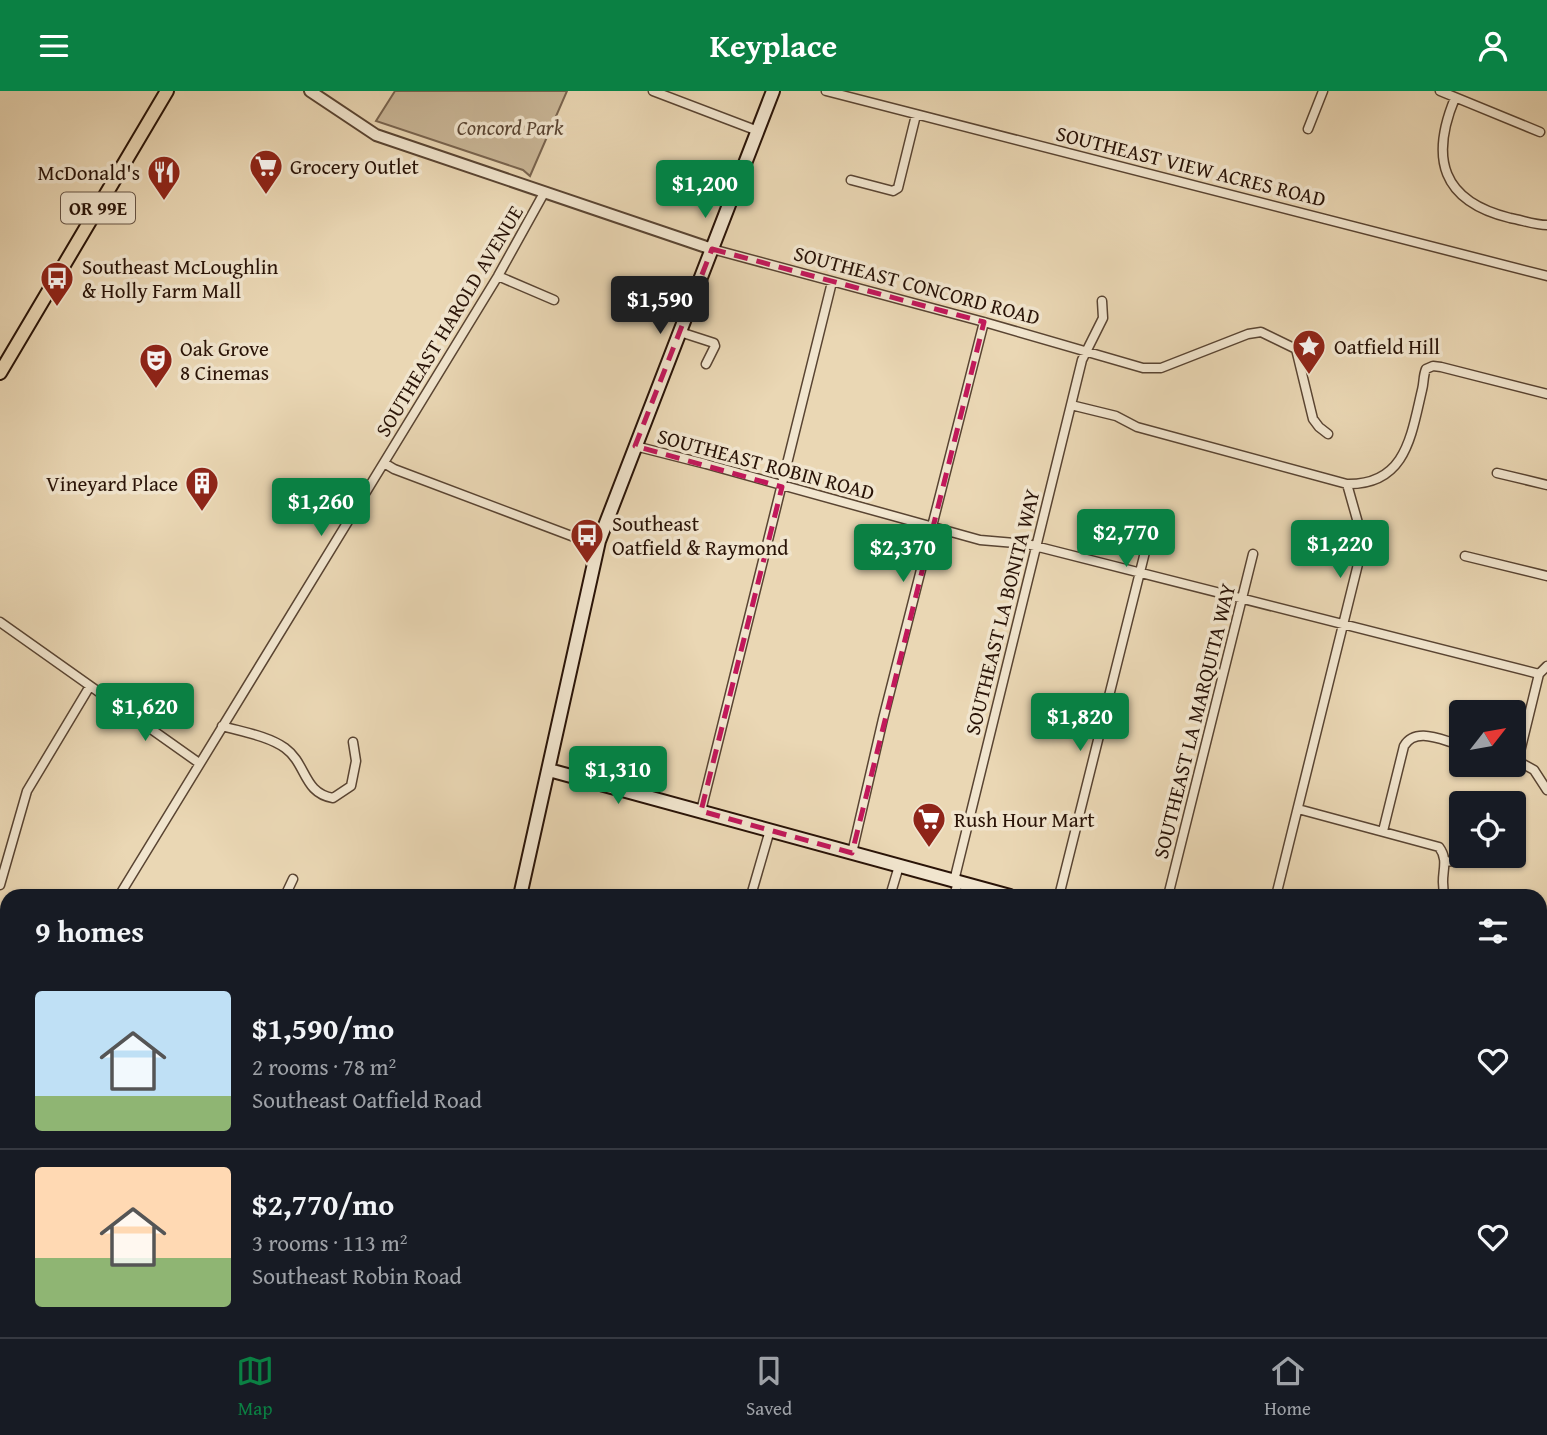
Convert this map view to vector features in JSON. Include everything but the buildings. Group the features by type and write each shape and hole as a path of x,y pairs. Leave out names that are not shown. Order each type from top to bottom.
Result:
{"main road":[{"name":"OR 99E","path":"0,373 167,91"},
{"path":"522,889 597,545 773,91"},
{"path":"549,770 985,889"}],"street":[{"name":"SOUTHEAST CONCORD ROAD","path":"310,91 376,135 712,249 1151,369 1161,368 1261,331 1296,349 1313,419 1328,434"},
{"path":"653,91 758,131"},
{"name":"SOUTHEAST VIEW ACRES ROAD","path":"826,91 1547,277"},
{"path":"1308,129 1323,91"},
{"path":"1440,91 1540,132"},
{"path":"1455,97 1444,126 1442,144 1444,162 1454,186 1465,198 1485,211 1547,225"},
{"path":"851,180 893,191 898,188 916,115"},
{"name":"SOUTHEAST HAROLD AVENUE","path":"123,889 498,277 544,193"},
{"path":"498,277 554,300"},
{"path":"701,811 832,282"},
{"name":"SOUTHEAST LA BONITA WAY","path":"955,889 1071,405 1085,352 1104,318 1102,301"},
{"path":"852,853 931,527 984,323"},
{"path":"680,332 714,343 715,347 706,364"},
{"path":"1071,405 1116,416 1137,427 1347,484 1377,479 1390,471 1401,459 1408,444 1426,369 1441,367 1547,394"},
{"name":"SOUTHEAST ROBIN ROAD","path":"635,446 980,540 1036,547 1539,674"},
{"path":"384,463 597,545"},
{"path":"1497,473 1547,485"},
{"path":"1278,889 1359,560 1361,546 1357,514 1347,484"},
{"path":"1061,889 1151,528"},
{"name":"SOUTHEAST LA MARQUITA WAY","path":"1170,889 1253,554"},
{"path":"1465,556 1547,576"},
{"path":"0,622 199,764"},
{"path":"1526,723 1539,674 1547,666"},
{"path":"0,885 27,791 90,686"},
{"path":"222,726 282,746 297,761 311,787 321,796 333,798 351,786 356,761 353,742"},
{"path":"1383,831 1404,746 1408,740 1418,735 1449,742"},
{"path":"1526,766 1534,771 1547,790"},
{"path":"1298,809 1439,847 1444,853 1445,862 1441,879 1443,889"},
{"path":"753,889 770,831"},
{"path":"1445,862 1449,861"},
{"path":"892,889 899,866"},
{"path":"288,889 293,879"}],"highlighted area":[{"path":"712,249 984,322 852,853 701,811 782,487 635,446"}],"green space":[{"name":"Concord Park","path":"395,91 567,91 530,176 523,170 376,121"}],"place":[{"name":"Grocery Outlet","path":"266,196"},
{"name":"McDonald's","path":"164,202"},
{"name":"Southeast McLoughlin & Holly Farm Mall","path":"57,308"},
{"name":"Oatfield Hill","path":"1309,376"},
{"name":"Oak Grove 8 Cinemas","path":"156,390"},
{"name":"Vineyard Place","path":"202,513"},
{"name":"Southeast Oatfield & Raymond","path":"587,565"},
{"name":"Rush Hour Mart","path":"929,849"}]}
